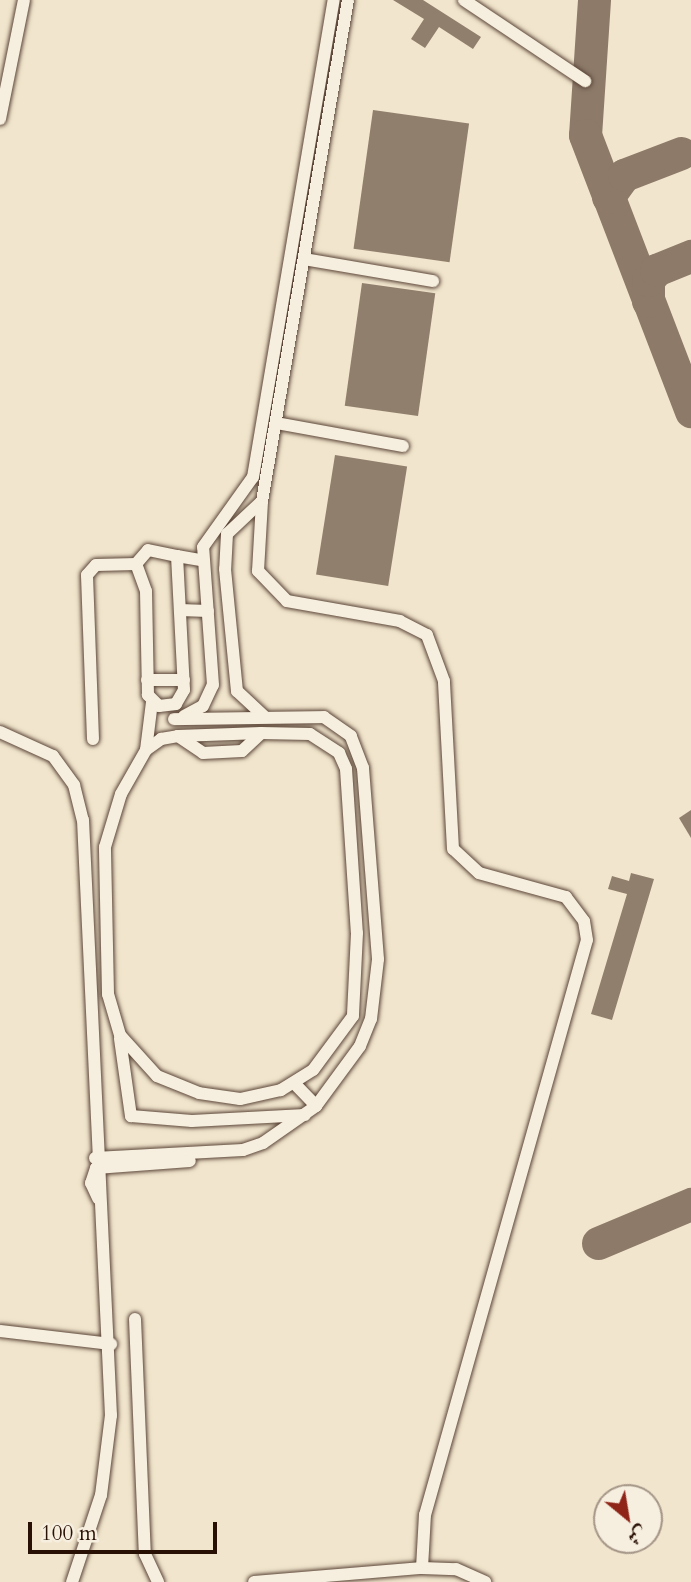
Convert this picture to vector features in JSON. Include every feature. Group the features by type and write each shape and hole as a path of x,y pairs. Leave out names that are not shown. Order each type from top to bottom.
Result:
{"street":[{"path":"0,119 24,0"},
{"path":"174,719 203,706 213,685 204,561 206,536 250,490 334,0"},
{"path":"348,0 262,501 258,570 277,595 418,627 436,651 444,681 447,831 453,849 479,873 566,897 584,921 587,940 425,1515 422,1568"},
{"path":"464,0 585,81"},
{"path":"304,259 433,281"},
{"path":"276,423 403,446"},
{"path":"262,501 227,534 225,569 237,691 265,717"},
{"path":"93,739 87,575 96,565 136,564 148,550 204,561"},
{"path":"176,736 176,704 184,680 177,556"},
{"path":"136,564 146,591 147,680 152,702 146,750 121,794 105,847 108,994 120,1035 131,1116 192,1121 305,1115"},
{"path":"180,610 208,611"},
{"path":"147,680 184,680"},
{"path":"152,702 176,704"},
{"path":"95,1163 246,1157 278,1144 293,1125 316,1106 360,1046 371,1019 378,959 371,857 363,768 351,736 324,716 174,719"},
{"path":"288,717 288,733"},
{"path":"0,732 53,756 81,808 95,1163 111,1344 111,1415 101,1495 72,1582"},
{"path":"120,1035 157,1076 199,1093 259,1097 295,1083 326,1057 353,1016 358,983 351,858 339,753 310,734 288,733 176,736 146,750"},
{"path":"351,858 371,857"},
{"path":"353,1016 371,1019"},
{"path":"295,1083 316,1106"},
{"path":"135,1319 145,1554 158,1582"},
{"path":"0,1331 111,1344"},
{"path":"254,1582 422,1568 456,1569 485,1582"}],"building":[{"path":"393,0 423,0 481,37 473,49 439,27 425,48 411,39 424,19"},
{"path":"373,110 469,123 450,262 354,249"},
{"path":"362,283 435,293 418,416 345,406"},
{"path":"335,455 407,466 388,586 316,575"},
{"path":"691,810 691,838 679,818"},
{"path":"631,873 654,879 612,1020 591,1014 627,894 608,889 612,876 629,881"}],"taxiway":[{"path":"594,0 585,135 691,411"},
{"path":"608,197 624,175 681,153"},
{"path":"648,301 648,280 656,270 691,256"},
{"path":"598,1243 691,1204"}]}
